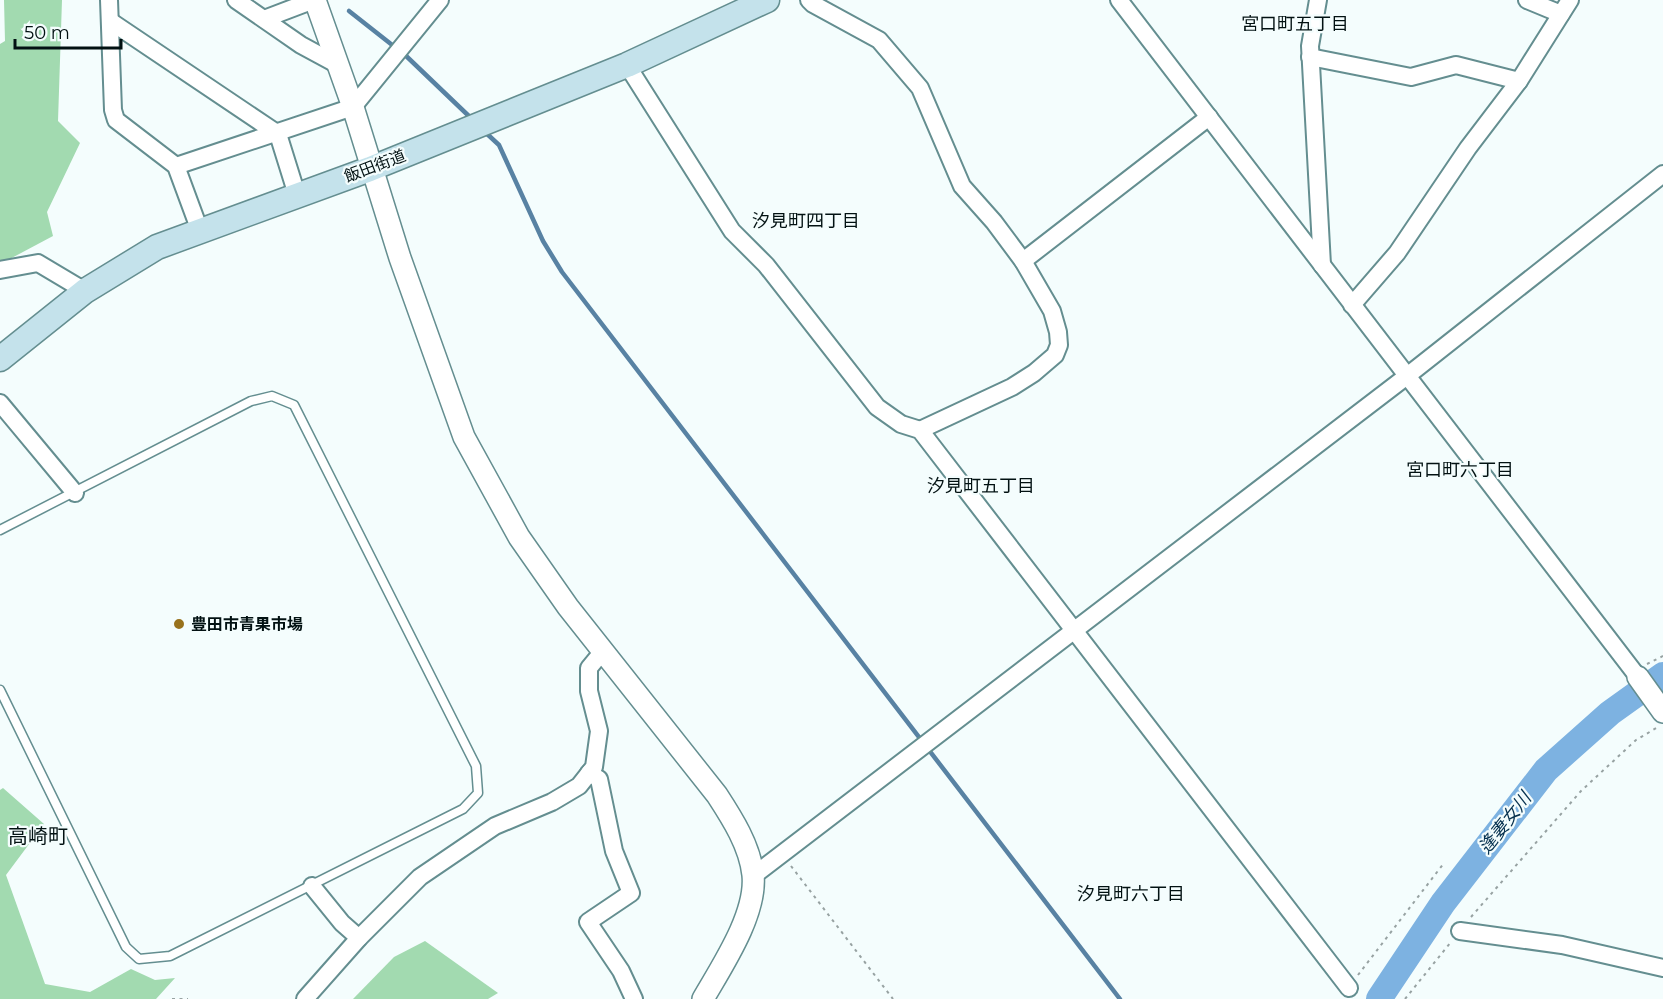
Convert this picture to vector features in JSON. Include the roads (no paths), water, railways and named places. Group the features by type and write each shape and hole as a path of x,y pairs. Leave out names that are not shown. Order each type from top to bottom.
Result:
{"main road":[{"name":"飯田街道","path":"0,359 85,291 157,247 370,169 627,65 767,0"}],"street":[{"path":"109,0 113,110 116,120 176,166 200,231"},
{"path":"236,0 301,45 338,65"},
{"path":"264,19 314,0 353,107 370,169 464,437 519,537 603,651 717,795 733,820 753,876 748,910 733,946 704,999"},
{"path":"176,166 278,134 353,107 440,0"},
{"path":"809,0 879,40 897,58 920,88 962,186 994,222 1023,261 1052,311 1059,345 1054,355 1034,373 1012,387 920,430"},
{"path":"1119,0 1663,712"},
{"path":"1318,0 1314,12 1310,57 1322,266"},
{"path":"1352,304 1397,253 1468,148 1519,81 1566,7 1527,0"},
{"path":"110,21 278,134 297,195"},
{"path":"1310,57 1411,77 1456,65 1519,81"},
{"path":"627,65 732,231 766,265 877,407 901,424 920,430 1075,629 1348,988"},
{"path":"1023,261 1209,117"},
{"path":"753,876 1407,376 1663,174"},
{"path":"0,270 38,263 85,291"},
{"path":"0,403 75,492"},
{"path":"305,999 359,938 420,877 495,826 552,802 579,786 594,766 599,731 589,691 589,668 603,651"},
{"path":"589,773 599,779 614,851 631,893 588,922 621,971 634,999"},
{"path":"312,886 342,923 359,938"},
{"path":"1460,931 1562,945 1663,968"}],"lane":[{"path":"0,530 251,401 272,396 294,405 476,766 478,793 464,809 170,956 139,959 126,947 0,690"}],"waterway":[{"path":"349,11 396,48"},
{"path":"403,53 473,120"},
{"path":"485,132 499,145 543,241 562,272 1120,999"},
{"name":"逢妻女川","path":"1379,999 1443,903 1546,770 1610,713 1663,675"}],"place":[{"name":"豊田市青果市場","path":"179,624"}],"district":[{"name":"宮口町五丁目","path":"1295,24"},
{"name":"汐見町四丁目","path":"806,221"},
{"name":"宮口町六丁目","path":"1460,470"},
{"name":"汐見町五丁目","path":"981,486"},
{"name":"高崎町","path":"38,836"},
{"name":"汐見町六丁目","path":"1131,894"}]}
